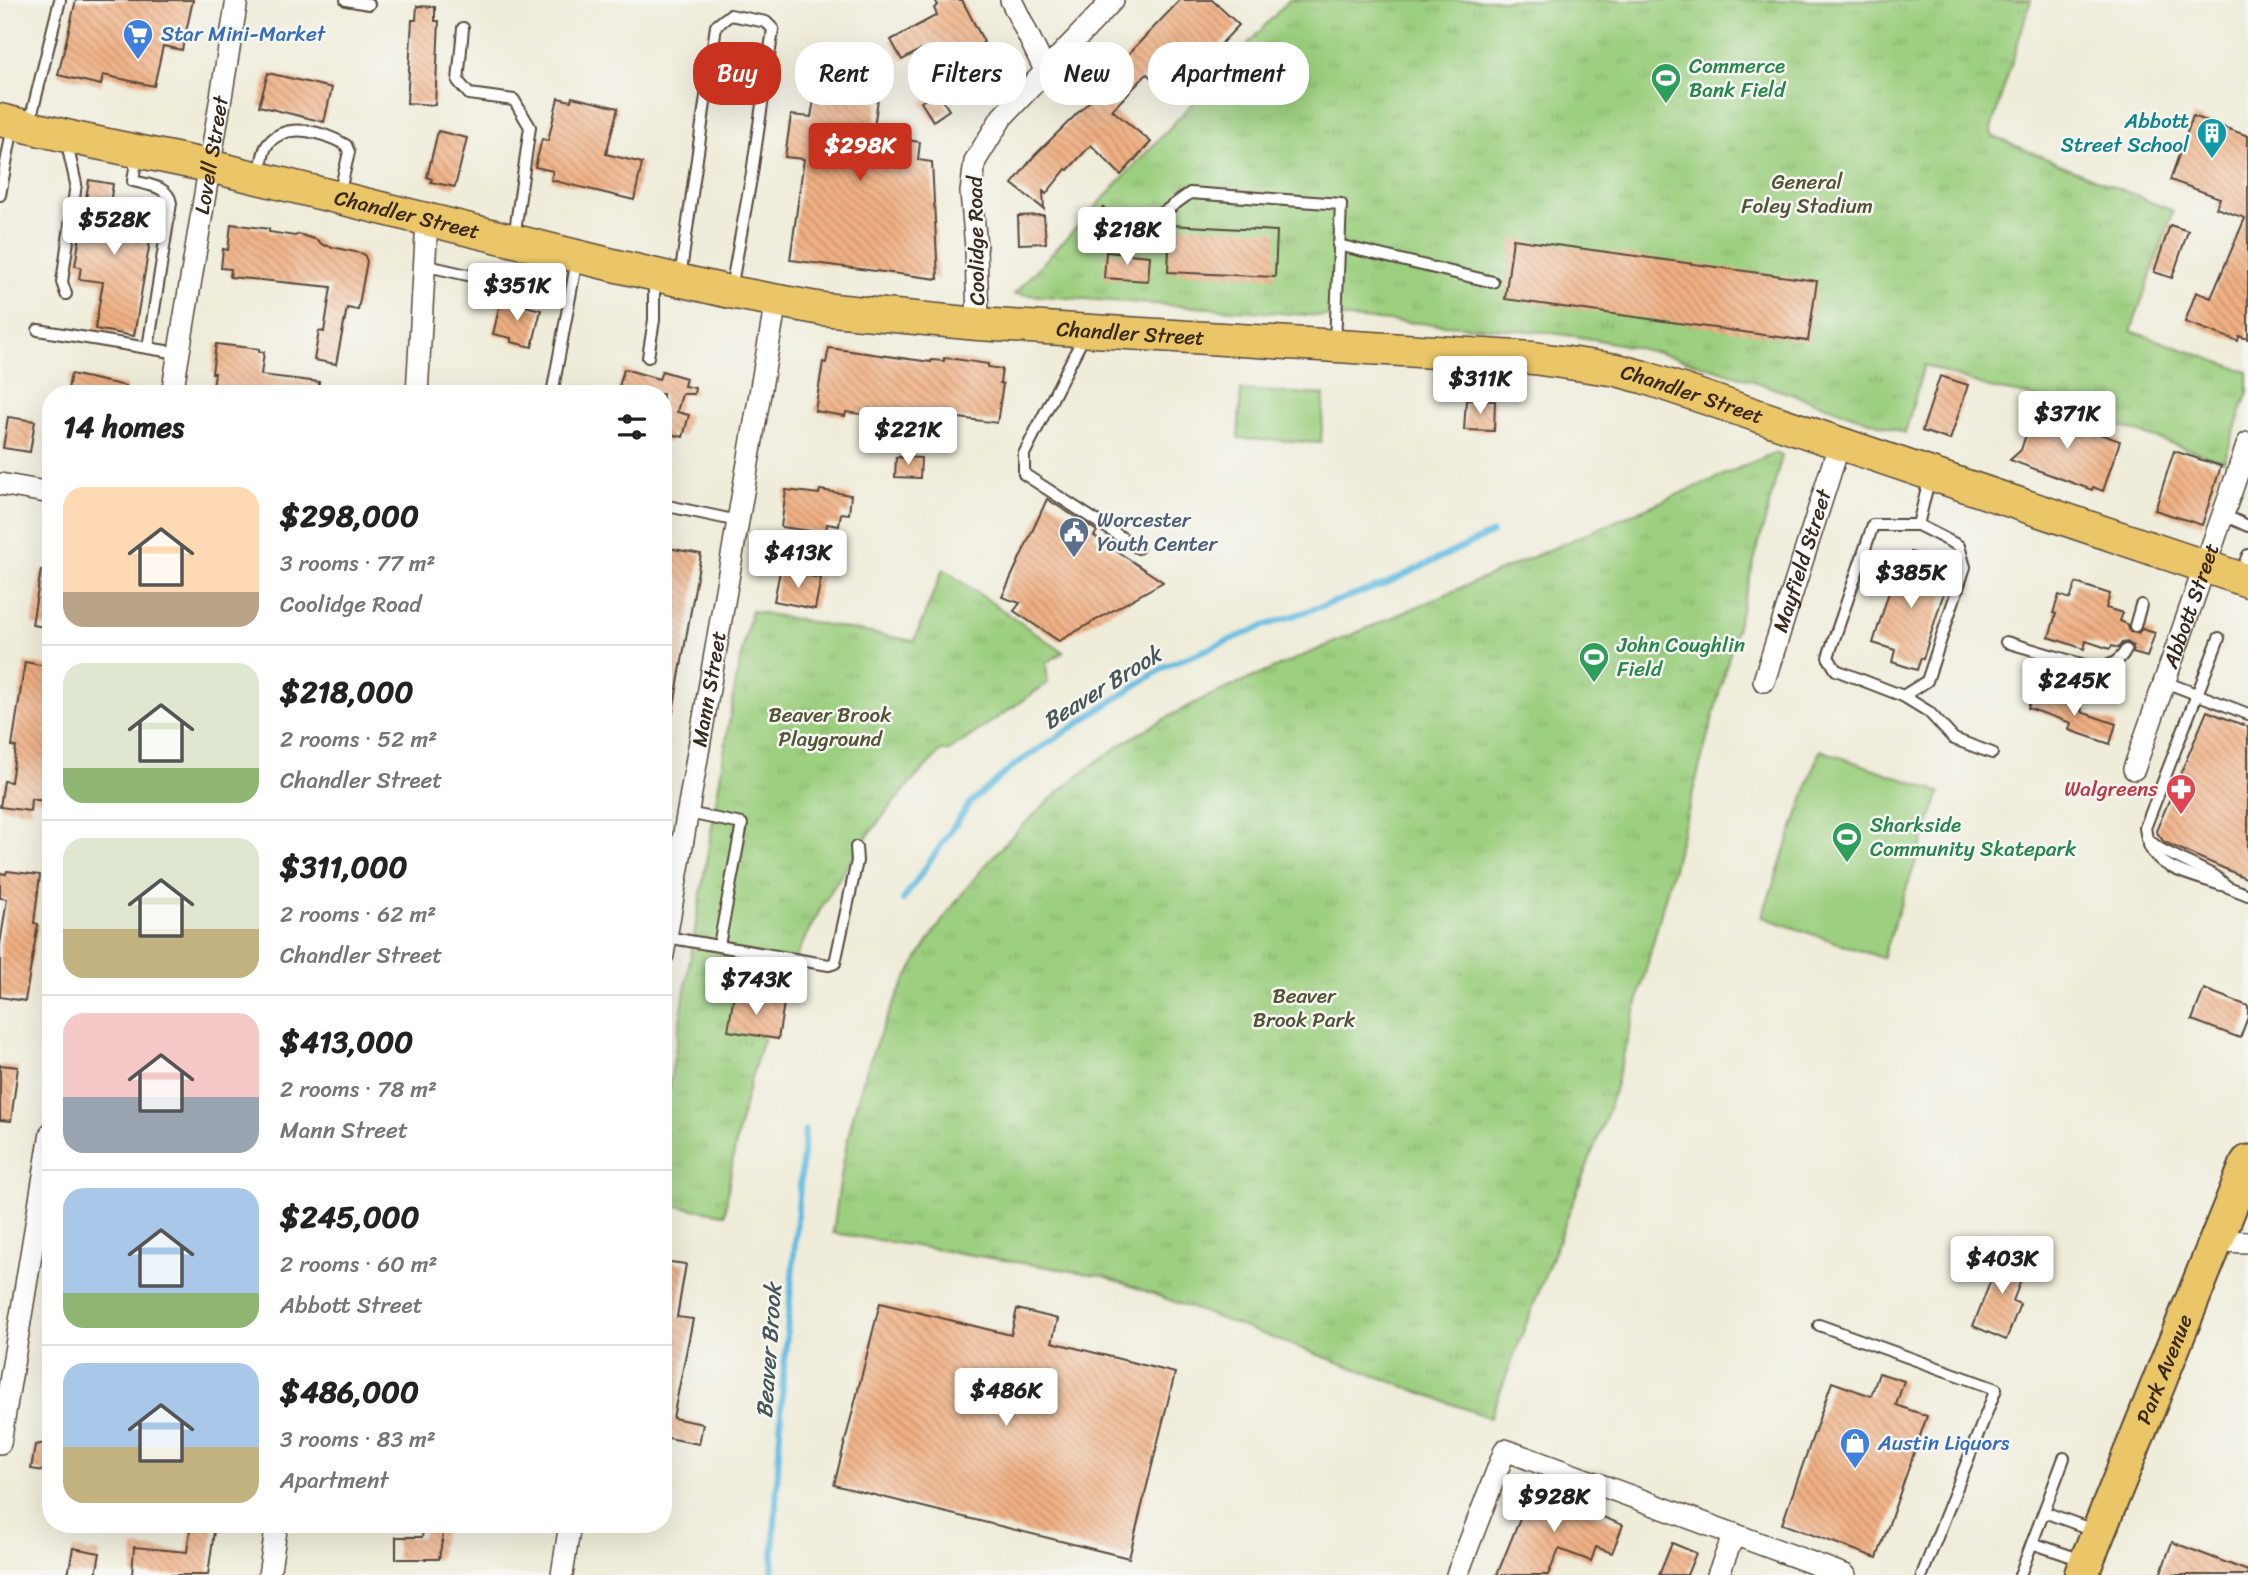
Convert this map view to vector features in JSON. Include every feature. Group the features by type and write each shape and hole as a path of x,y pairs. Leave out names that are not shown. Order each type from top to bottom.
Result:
{"highway":[{"name":"Park Avenue","path":"2089,1556 2233,1241 2248,1162"}],"main road":[{"name":"Chandler Street","path":"14,123 137,151 167,175 209,166 546,250 730,292 822,309 978,324 1533,358 1617,370 2206,566 2245,571"}],"street":[{"name":"Lovell Street","path":"173,385 237,0"},
{"path":"1011,0 1040,60"},
{"name":"Coolidge Road","path":"1072,42 1113,0"},
{"name":"Coolidge Road","path":"978,324 971,192 975,161 1002,117 1040,75"},
{"path":"417,385 426,221"},
{"name":"Mann Street","path":"672,906 776,301"},
{"name":"Mayfield Street","path":"1764,681 1840,442"},
{"name":"Abbott Street","path":"2134,769 2248,443"},
{"path":"0,484 42,491"},
{"path":"0,1443 42,1188"},
{"path":"1457,1575 1505,1450 1846,1575"},
{"path":"269,1575 276,1533"},
{"path":"562,1575 569,1533"},
{"path":"1717,1575 1734,1534"}],"lane":[{"path":"0,195 14,123 60,0"},
{"path":"346,0 369,4"},
{"path":"648,357 654,320 667,277 716,26 730,15 766,22 773,29 752,173 730,292"},
{"path":"463,27 458,81 469,94 514,100 530,127 513,242"},
{"path":"259,178 267,145 275,138 291,131 323,135 346,145 349,152 338,199"},
{"path":"66,293 62,282 76,184 69,153 71,137"},
{"path":"148,348 171,203 167,175"},
{"path":"1127,239 1190,193 1341,204 1335,347"},
{"path":"1338,245 1493,282"},
{"path":"423,265 521,287 534,285 539,278 546,250"},
{"path":"554,385 578,257"},
{"path":"38,330 178,353"},
{"path":"1086,330 1024,454 1024,474 1138,548"},
{"path":"1917,525 1931,474"},
{"path":"672,507 738,521"},
{"path":"2223,515 2248,526"},
{"path":"1903,696 1927,681 1965,567 1959,546 1917,525 1873,525 1828,657 1836,670 1903,696 1929,712 1954,739 1992,753"},
{"path":"2135,626 2141,605"},
{"path":"2219,638 2145,828 2147,839 2160,849 2215,876 2228,887 2248,895"},
{"path":"2006,642 2095,668 2108,667 2120,661 2126,650"},
{"path":"2165,682 2248,714"},
{"path":"688,813 742,824 719,946"},
{"path":"672,946 719,946 830,965 835,962 857,861 856,846"},
{"path":"1819,1325 1996,1389 1922,1575"},
{"path":"2020,1575 2064,1458"},
{"path":"2044,1512 2089,1556"},
{"path":"2032,1542 2089,1556"}],"green space":[{"name":"General Foley Stadium","path":"1289,0 2031,0 1991,129 1992,136 2173,211 2131,331 2248,372 2248,391 2224,461 2027,395 1989,388 1924,365 1905,433 1726,372 1589,338 1542,332 1014,294 1191,105 1309,105 1309,42 1250,42"},
{"path":"1241,390 1324,395 1321,443 1238,438"},
{"name":"Beaver Brook Park","path":"1774,453 1782,456 1609,1109 1490,1418 1104,1276 833,1233 853,1115 874,1048 895,1000 949,911 981,870 1017,831 1055,796 1121,745 1205,698"},
{"name":"Beaver Brook Playground","path":"943,569 1063,652 1046,663 1048,683 949,751 941,751 896,800 856,852 822,906 793,963 769,1023 749,1085 735,1148 725,1214 672,1205 672,1070 736,680 751,611 914,641"},
{"name":"Sharkside Community Skatepark","path":"1820,750 1940,792 1882,958 1762,917"}],"building":[{"path":"76,0 193,0 182,50 163,46 154,86 103,75 101,85 58,75"},
{"path":"935,0 962,0 984,42 908,42 908,57 902,60 891,40 937,15 934,8 938,5"},
{"path":"1180,0 1212,0 1239,25 1223,42 1148,42 1148,75 1134,87 1134,48"},
{"path":"417,6 435,7 435,21 439,21 435,105 407,103 412,20 416,20"},
{"path":"268,73 332,88 324,122 259,106"},
{"path":"572,97 618,108 606,154 642,163 634,200 551,180 553,171 535,167 542,139 548,141 558,98 571,101"},
{"path":"813,105 877,105 873,135 920,142 918,160 932,162 938,279 790,260 804,159 785,157 791,115 811,117"},
{"path":"923,105 946,105 949,110 933,121"},
{"path":"1086,105 1117,105 1112,110 1151,142 1121,175 1091,145 1068,170 1066,169 1046,194 1043,191 1044,209 1012,184 1035,155"},
{"path":"2193,116 2248,136 2248,339 2239,336 2238,341 2185,322 2196,292 2211,298 2245,218 2216,208 2220,198 2170,180"},
{"path":"438,131 467,138 455,187 431,182 432,179 427,177"},
{"path":"89,180 113,184 110,204 155,212 134,336 95,329 103,282 79,279 81,267 75,266"},
{"path":"1103,207 1116,220 1094,242 1081,229"},
{"path":"1044,215 1046,243 1019,244 1018,216"},
{"path":"231,224 295,236 299,234 323,245 364,254 367,261 358,310 347,308 336,364 314,360 319,331 324,332 331,287 230,277 231,269 221,268 223,249 228,250"},
{"path":"1170,225 1277,231 1275,277 1168,272"},
{"path":"2170,225 2188,231 2172,278 2154,272"},
{"path":"1513,239 1817,281 1808,341 1505,299"},
{"path":"1106,252 1150,256 1148,281 1104,278"},
{"path":"501,300 541,310 532,347 493,334"},
{"path":"216,344 259,349 259,352 264,352 261,375 319,382 319,385 213,385 215,373 212,373"},
{"path":"829,348 931,362 944,361 944,358 955,359 1002,369 1000,383 1003,384 997,423 951,417 945,419 945,425 846,412 845,416 815,411 823,362 826,363"},
{"path":"624,369 659,379 662,371 686,378 684,386 695,388 694,394 682,394 677,412 689,415 683,437 672,434 672,385 620,385"},
{"path":"71,374 121,385 69,385"},
{"path":"1940,376 1968,385 1950,440 1922,431"},
{"path":"1466,400 1495,401 1494,431 1464,430"},
{"path":"2035,407 2065,416 2064,421 2120,441 2103,491 2093,487 2092,490 2010,460 2021,450"},
{"path":"8,417 35,421 30,452 3,448"},
{"path":"2174,451 2221,466 2202,525 2155,510"},
{"path":"896,457 921,458 920,478 895,477"},
{"path":"786,490 819,494 820,490 851,495 849,514 841,513 839,526 827,524 826,533 781,527"},
{"name":"Worcester Youth Center","path":"1047,499 1097,531 1094,536 1163,582 1059,641 1014,611 1020,603 1002,597"},
{"path":"672,549 701,554 672,717"},
{"path":"1911,552 1933,559 1930,567 1950,573 1923,659 1921,658 1917,670 1892,662 1895,650 1873,643 1900,557 1909,560"},
{"path":"41,570 42,570 42,627 32,625"},
{"path":"780,571 821,578 815,609 774,601"},
{"path":"2076,583 2110,594 2106,608 2123,613 2120,621 2127,624 2130,632 2138,633 2142,629 2155,633 2147,657 2133,653 2133,646 2127,642 2118,648 2112,646 2110,649 2086,641 2084,649 2049,637 2059,595 2070,599"},
{"path":"25,662 42,665 42,801 31,799 30,811 0,807 4,781 11,782 16,747 12,746"},
{"path":"2033,693 2082,709 2081,712 2116,724 2110,744 2069,730 2071,723 2028,708"},
{"name":"Walgreens","path":"2207,711 2248,727 2248,879 2164,842 2156,831"},
{"path":"7,871 40,875 34,923 38,924 25,1001 0,997 0,945 7,899 0,898 0,873 6,874"},
{"path":"2204,989 2248,1006 2248,1017 2240,1038 2192,1020"},
{"path":"734,995 784,1003 778,1039 728,1031"},
{"path":"0,1065 18,1067 11,1121 0,1120"},
{"path":"2002,1252 2031,1254 2013,1301 2020,1304 2006,1340 1973,1326"},
{"path":"672,1262 686,1264 677,1317 693,1319 673,1418 703,1424 699,1444 672,1439"},
{"path":"880,1303 1011,1335 1017,1309 1058,1319 1052,1342 1175,1373 1129,1558 834,1485"},
{"name":"Austin Liquors","path":"1879,1373 1904,1381 1896,1405 1927,1416 1877,1558 1782,1524 1832,1382 1871,1396"},
{"path":"42,1444 42,1471 31,1469 35,1445"},
{"path":"1525,1486 1623,1525 1612,1553 1596,1547 1591,1561 1559,1549 1548,1575 1497,1575 1522,1513 1516,1510"},
{"path":"190,1533 214,1533 208,1575 132,1575 134,1547 187,1552"},
{"path":"423,1533 443,1533 439,1559 396,1559 396,1537 422,1537"},
{"path":"2172,1542 2248,1571 2248,1575 2160,1575"},
{"path":"1672,1543 1696,1553 1687,1575 1659,1575"},
{"path":"73,1548 100,1553 96,1575 68,1575"}],"waterway":[{"name":"Beaver Brook","path":"903,900 970,803 1016,764 1166,666 1264,626 1383,585 1492,533"},
{"name":"Beaver Brook","path":"772,1575 783,1378 805,1130"}],"place":[{"name":"Star Mini-Market","path":"138,61"},
{"name":"Commerce Bank Field","path":"1666,105"},
{"name":"Abbott Street School","path":"2212,160"},
{"name":"Worcester Youth Center","path":"1074,559"},
{"name":"John Coughlin Field","path":"1594,684"},
{"name":"Walgreens","path":"2181,816"},
{"name":"Sharkside Community Skatepark","path":"1847,864"},
{"name":"Austin Liquors","path":"1855,1470"}]}
